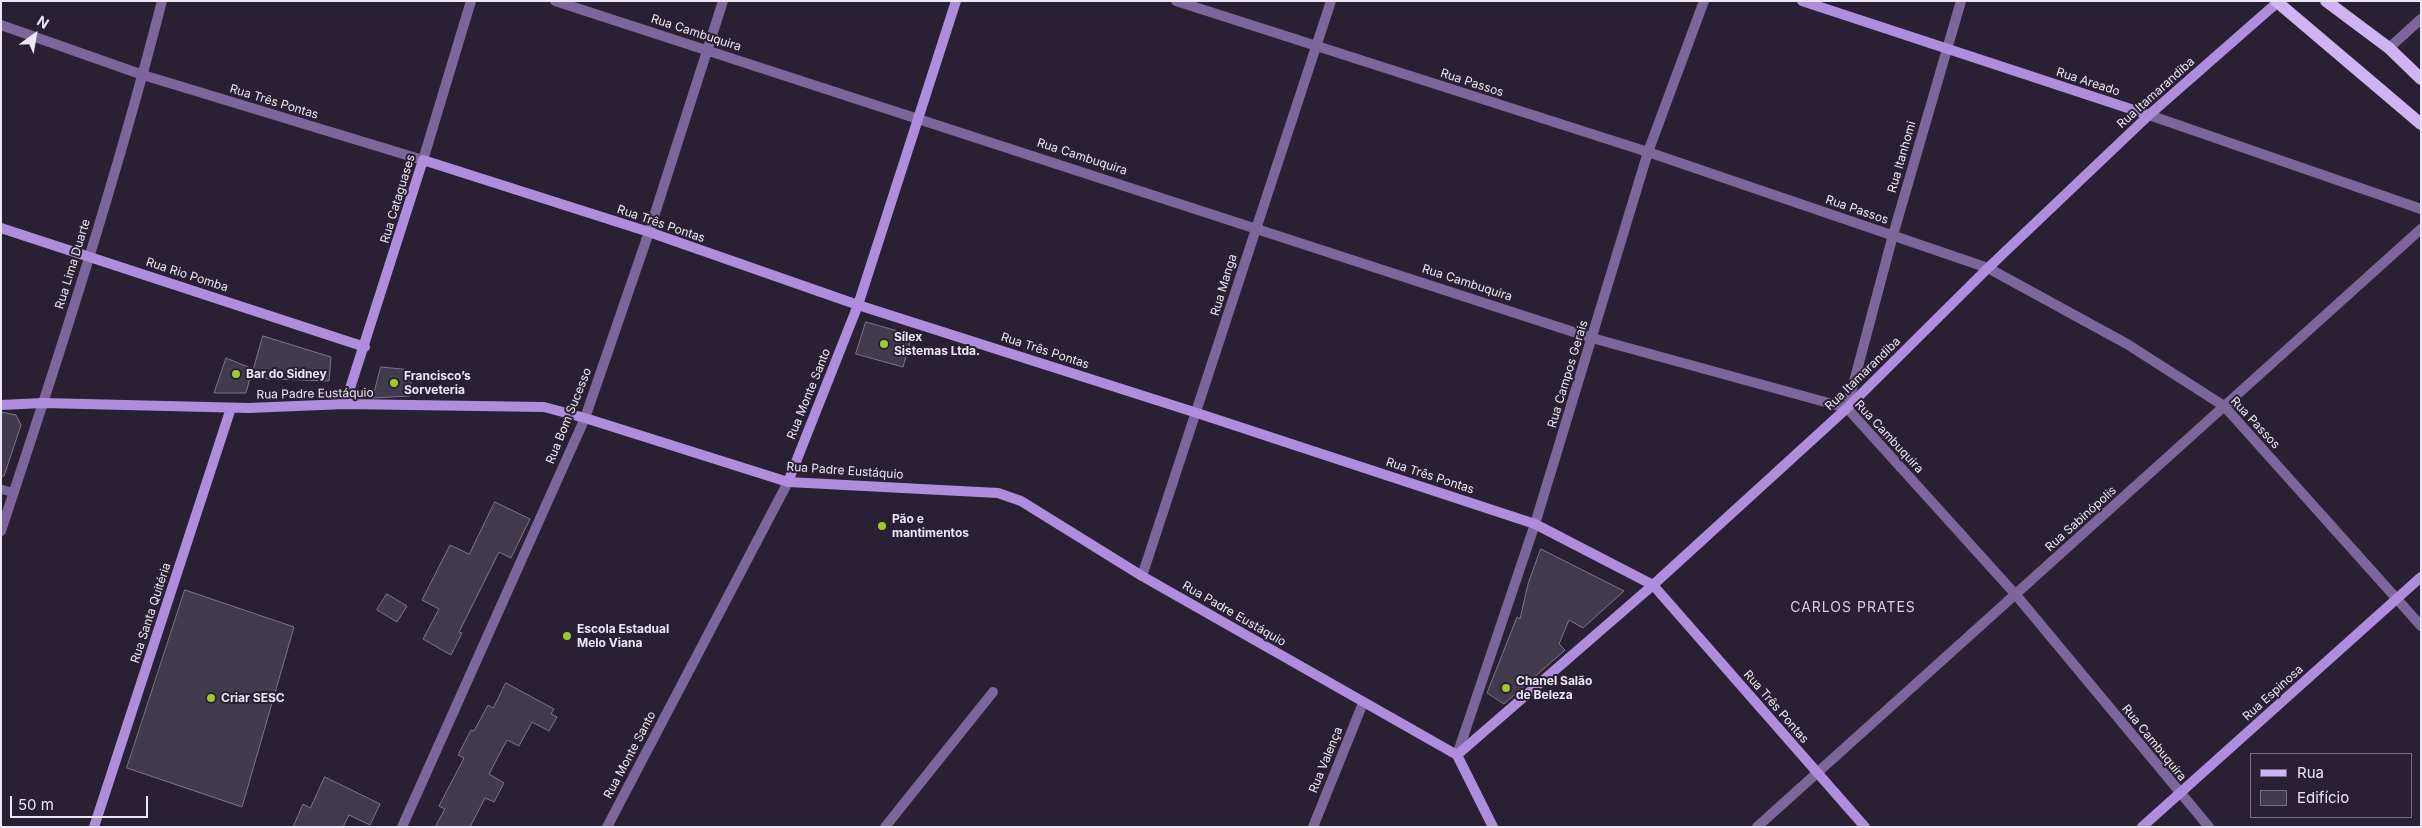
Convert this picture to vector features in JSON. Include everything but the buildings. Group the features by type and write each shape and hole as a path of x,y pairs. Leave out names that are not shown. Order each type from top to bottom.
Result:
{"main road":[{"name":"Rua Monte Santo","path":"788,482 858,305 956,1"},
{"name":"Rua Areado","path":"1802,1 2149,115"},
{"path":"2326,1 2388,48 2421,79"},
{"path":"2277,2 2421,124"},
{"name":"Rua Itamarandiba","path":"1457,755 1653,585 1847,408 1988,268 2149,115 2277,2"},
{"name":"Rua Três Pontas","path":"423,160 649,232 858,305 1197,413 1535,524 1653,585 1866,827"},
{"name":"Rua Cataguases","path":"345,404 365,347 423,160"},
{"name":"Rua Rio Pomba","path":"1,228 365,347"},
{"name":"Rua Padre Eustáquio","path":"1,405 43,403 231,408 345,404 544,408 585,418 788,482 998,493 1021,501 1142,576 1457,755"},
{"name":"Rua Santa Quitéria","path":"94,827 231,408"},
{"name":"Rua Espinosa","path":"2142,827 2421,577"},
{"path":"1457,755 1493,827"}],"street":[{"name":"Rua Lima Duarte","path":"1,531 43,403 143,75 162,1"},
{"name":"Rua Cataguases","path":"423,160 472,1"},
{"name":"Rua Cambuquira","path":"555,1 1592,338 1847,408 2016,595 2179,794 2209,827"},
{"name":"Rua Bom Sucesso","path":"402,827 585,418 649,232 706,49 723,1"},
{"name":"Rua Passos","path":"1176,1 1648,152 1988,268 2127,344 2224,406 2421,626"},
{"name":"Rua Manga","path":"1142,576 1197,413 1255,227 1331,1"},
{"name":"Rua Campos Gerais","path":"1457,755 1535,524 1648,152 1704,1"},
{"name":"Rua Itanhomi","path":"1847,408 1893,235 1961,1"},
{"path":"2388,48 2421,19"},
{"name":"Rua Três Pontas","path":"1,25 143,75 423,160"},
{"name":"Rua Areado","path":"2149,115 2421,209"},
{"name":"Rua Sabinópolis","path":"1757,827 2421,229"},
{"name":"Rua Monte Santo","path":"607,827 788,482"},
{"path":"885,827 993,692"},
{"name":"Rua Valença","path":"1313,827 1363,703"}],"lane":[{"path":"1,489 14,493"}],"place":[{"name":"Sílex Sistemas Ltda.","path":"884,344"},
{"name":"Bar do Sidney","path":"236,374"},
{"name":"Francisco’s Sorveteria","path":"394,383"},
{"name":"Pão e mantimentos","path":"882,526"},
{"name":"Escola Estadual Melo Viana","path":"567,636"},
{"name":"Chanel Salão de Beleza","path":"1506,688"},
{"name":"Criar SESC","path":"211,698"}],"district":[{"name":"CARLOS PRATES","path":"1853,608"}]}
